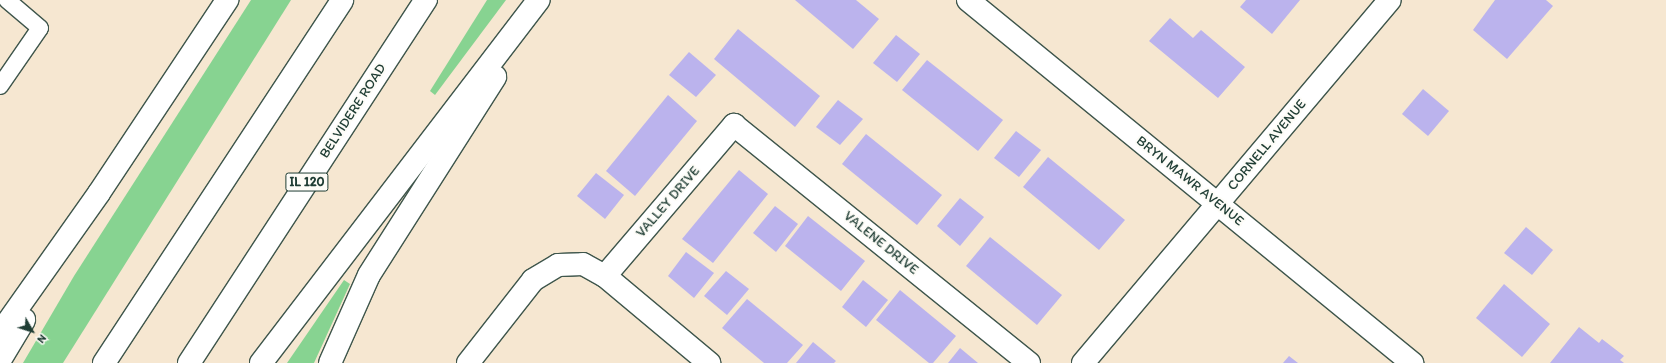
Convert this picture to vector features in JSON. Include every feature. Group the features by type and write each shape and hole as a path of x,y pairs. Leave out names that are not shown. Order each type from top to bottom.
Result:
{"main road":[{"path":"0,333 99,193 227,0"},
{"path":"104,363 342,0"},
{"name":"BELVIDERE ROAD","path":"189,363 426,0"},
{"path":"261,363 539,0"},
{"path":"330,363 369,275 545,0"},
{"name":"BRYN MAWR AVENUE","path":"968,0 1412,363"},
{"name":"CORNELL AVENUE","path":"1083,363 1390,0"},
{"name":"VALENE DRIVE","path":"732,128 734,126 1030,363"},
{"name":"VALLEY DRIVE","path":"605,276 732,128"},
{"path":"0,360 99,193"},
{"path":"468,363 533,280 558,265 583,264 605,276 709,363"}],"lane":[{"path":"0,86 40,28 7,0"}],"green space":[{"path":"251,0 291,0 63,363 23,363 74,276"},
{"path":"487,0 506,0 435,95 430,91"},
{"path":"344,280 350,284 314,363 287,363"}],"building":[{"path":"795,0 856,0 879,19 853,49"},
{"path":"1246,0 1300,0 1272,34 1240,7"},
{"path":"1495,0 1546,0 1553,6 1507,59 1473,30"},
{"path":"1170,18 1193,38 1201,30 1245,67 1218,98 1149,41"},
{"path":"738,29 820,96 795,127 714,59"},
{"path":"896,35 920,54 897,82 873,63"},
{"path":"689,52 716,75 696,97 669,75"},
{"path":"927,60 1003,120 978,151 902,90"},
{"path":"1423,89 1449,111 1428,136 1402,114"},
{"path":"668,95 697,121 635,196 606,171"},
{"path":"838,100 863,119 840,145 816,127"},
{"path":"1016,131 1041,150 1019,177 994,158"},
{"path":"866,134 942,195 917,225 842,164"},
{"path":"1048,157 1125,220 1099,250 1023,187"},
{"path":"739,170 768,194 713,263 682,239"},
{"path":"596,173 624,195 605,219 577,196"},
{"path":"960,198 984,217 960,246 937,226"},
{"path":"775,206 798,224 776,252 753,233"},
{"path":"808,216 865,261 841,291 785,246"},
{"path":"1526,227 1553,250 1532,275 1504,253"},
{"path":"990,237 1062,295 1037,325 966,266"},
{"path":"686,252 714,273 694,298 668,276"},
{"path":"726,271 749,289 727,315 704,296"},
{"path":"863,280 888,300 866,327 842,307"},
{"path":"1504,284 1550,324 1522,357 1476,318"},
{"path":"900,290 956,336 933,363 929,363 876,320"},
{"path":"747,299 803,345 787,363 764,363 722,328"},
{"path":"1579,327 1599,343 1602,339 1624,356 1620,360 1624,363 1550,363"},
{"path":"813,342 836,361 834,363 796,363"},
{"path":"960,348 978,363 948,363"},
{"path":"1289,356 1298,363 1283,363"}]}
